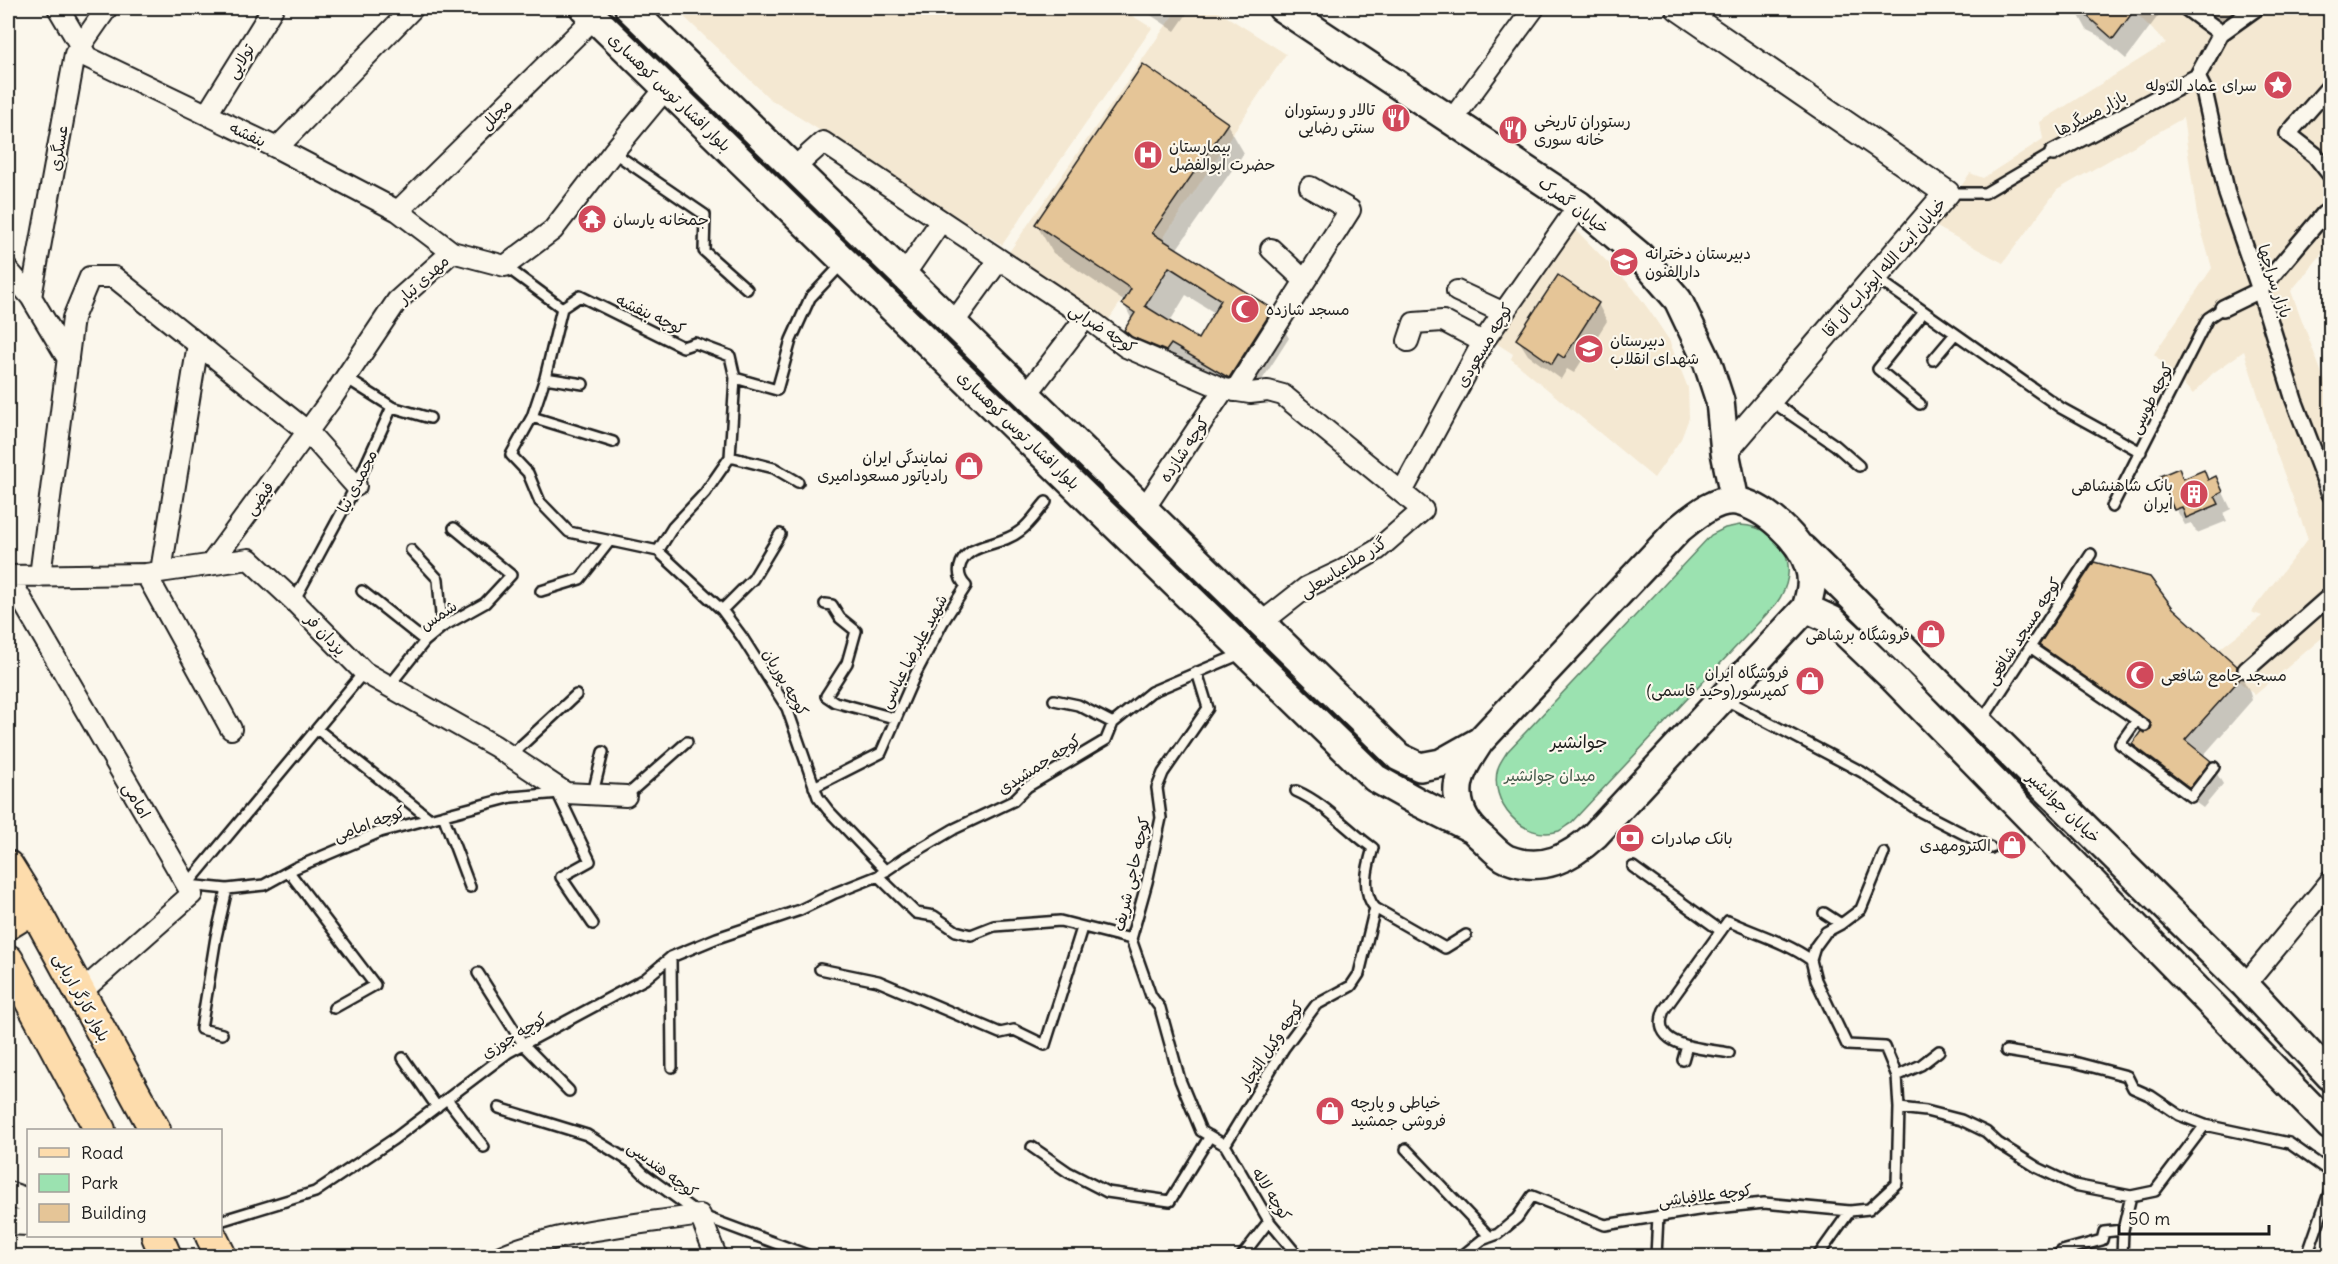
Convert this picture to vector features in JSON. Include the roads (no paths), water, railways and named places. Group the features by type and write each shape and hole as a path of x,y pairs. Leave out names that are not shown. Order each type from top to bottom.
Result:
{"main road":[{"name":"بلوار افشار توس کوهساری","path":"629,8 793,169 954,322 1399,758 1420,767 1441,763 1480,741"},
{"name":"خیابان گمرک","path":"1282,8 1311,15 1452,120 1579,205 1640,256 1678,300 1707,361 1720,401 1725,452 1735,501"},
{"name":"بلوار افشار توس کوهساری","path":"589,13 1248,651 1375,778 1472,829"},
{"path":"1735,501 1756,508 1776,521 1794,540 1809,567 1812,587 1806,608 1595,835 1576,852 1553,862 1528,865 1505,859 1472,829 1464,816 1458,795 1463,768 1480,741 1679,528 1707,507 1735,501"},
{"name":"خیابان جوانشیر","path":"1794,540 2245,985 2331,1076"},
{"name":"خیابان جوانشیر","path":"1806,608 1832,620 1894,679 2331,1126"},
{"name":"بلوار کارگر اربابی","path":"8,866 34,908 154,1129"},
{"path":"8,924 34,908"},
{"path":"8,960 99,1129"},
{"path":"157,1237 166,1257"},
{"path":"211,1237 221,1257"}],"street":[{"name":"بنفشه","path":"58,8 87,57 277,148 398,211 452,252"},
{"name":"عسگری","path":"31,297 75,54 107,8"},
{"name":"تولایی","path":"207,114 273,8"},
{"path":"277,148 413,8"},
{"path":"1452,120 1534,8"},
{"name":"خیابان آیت الله ابوتراب آل آقا","path":"1678,8 1947,193 1725,452"},
{"path":"2187,8 2221,33"},
{"path":"2197,77 2221,33 2256,8"},
{"name":"مجلل","path":"398,211 589,13"},
{"name":"بازار مسگرها","path":"2053,153 2197,77"},
{"name":"بازار سراجها","path":"2197,77 2204,91 2227,194 2294,400 2331,494"},
{"path":"2330,171 2315,155 2288,134 2331,86"},
{"path":"505,266 553,230 666,88"},
{"name":"کوچه ضرابی","path":"793,169 823,142 1126,346 1230,390 1250,393 1268,391 1283,395 1423,510"},
{"name":"کوچه شازده","path":"1144,509 1230,390 1305,281 1350,210 1310,187"},
{"name":"کوچه مسعودی","path":"1402,492 1483,342 1579,205"},
{"path":"2223,308 2260,290 2324,214 2331,210"},
{"path":"904,274 941,221"},
{"path":"1270,249 1305,281"},
{"name":"مهدی تبار","path":"308,432 397,301 452,252 505,266"},
{"path":"954,322 999,260"},
{"path":"8,270 31,297 68,359"},
{"path":"40,576 73,318 90,277 114,277 308,432 356,486"},
{"path":"1456,291 1502,312"},
{"path":"1027,394 1086,317"},
{"path":"1408,341 1414,324 1443,321 1483,342"},
{"path":"198,344 153,573 231,729"},
{"name":"فیضی","path":"210,565 308,432"},
{"name":"گذر ملاعباسعلی","path":"1261,623 1307,587 1377,550 1423,510"},
{"name":"یزدان فر","path":"8,576 153,573 249,559 364,672 510,756 562,793"},
{"name":"امامی","path":"8,576 187,885"},
{"path":"2246,670 2331,596"},
{"path":"562,793 627,795"},
{"path":"2245,985 2331,882"},
{"path":"80,993 192,894 187,885"},
{"path":"8,1194 27,1201"},
{"path":"501,1257 518,1249 572,1235 700,1215 716,1257"},
{"path":"8,1222 27,1223"}],"lane":[{"path":"613,152 705,215 704,251 747,289"},
{"path":"1947,193 1985,194 2053,153"},
{"path":"505,266 562,308 545,378 532,417 511,455 528,473 540,502 569,532 658,551 673,527 705,493 730,457 735,378 777,390 791,340 810,298 845,262"},
{"path":"1875,277 2061,408 2141,452"},
{"name":"کوچه بنفشه","path":"562,308 580,296 683,347 695,343 730,356 735,378"},
{"name":"کوچه طوسی","path":"2112,507 2208,318 2223,308"},
{"path":"1920,404 1878,369 1924,312"},
{"path":"1933,360 1954,334"},
{"path":"346,378 392,407 430,418"},
{"path":"545,378 583,384"},
{"path":"1769,400 1835,445 1859,466"},
{"name":"محمدی نیا","path":"294,601 356,486 392,407"},
{"path":"532,417 613,442"},
{"path":"730,457 774,468 798,482"},
{"name":"شهید علیرضا عباسی","path":"814,788 881,753 894,718 943,622 966,586 960,580 958,571 962,561 972,551 999,543 1021,531 1046,502"},
{"name":"شمس","path":"389,686 425,641 442,627 485,603 511,575 454,528"},
{"path":"722,610 753,579 780,534"},
{"path":"541,591 580,579 609,542"},
{"path":"411,550 438,579 442,627"},
{"name":"کوچه پوریان","path":"658,551 722,610 771,679 787,708 803,747 814,788 828,810 916,913 934,916 956,932 971,935 994,926 1060,921 1131,939"},
{"name":"کوچه مسجد شافعی","path":"1979,724 2091,554"},
{"path":"362,591 425,641"},
{"path":"825,604 832,605 840,618 856,631 847,663 826,696 835,702 894,718"},
{"path":"2030,646 2141,723 2120,744 2191,797 2214,767"},
{"name":"کوچه جمشیدی","path":"836,893 882,874 954,829 1013,801 1027,788 1106,740 1113,723 1151,692 1248,651"},
{"path":"187,885 364,672"},
{"name":"کوچه حاجی شریف","path":"1197,672 1208,708 1163,773 1157,788 1161,818 1147,882 1131,939 1151,996 1160,1008 1180,1080 1201,1131 1225,1145"},
{"path":"510,756 576,695"},
{"path":"1722,698 1862,772 1921,812 1990,848"},
{"path":"1054,700 1078,705 1113,723"},
{"path":"317,729 430,819"},
{"path":"627,795 687,742"},
{"path":"593,793 603,752"},
{"path":"1296,791 1332,813 1373,848 1367,868 1368,899 1375,908 1445,948 1466,935"},
{"path":"562,793 590,861 561,877 593,924"},
{"name":"کوچه امامی","path":"187,885 227,890 264,885 380,832 512,797 562,793"},
{"path":"443,815 470,887"},
{"path":"1729,1053 1709,1048 1700,1050 1666,1036 1660,1020 1664,1010 1728,921 1791,947 1810,960 1826,932 1861,909 1884,853"},
{"path":"1633,867 1721,931"},
{"path":"289,872 375,985 334,1008"},
{"path":"222,1034 201,1029 216,937 227,890"},
{"name":"کوچه جوزی","path":"222,1220 315,1192 394,1139 509,1052 645,979 671,957 717,938 800,910 836,893"},
{"name":"کوچه وکیل التجار","path":"1225,1145 1284,1048 1316,1005 1351,986 1359,974 1375,908"},
{"path":"1824,913 1841,924"},
{"path":"820,969 878,981 1000,1033 1014,1030 1044,1045 1082,928"},
{"path":"671,957 672,1067"},
{"name":"کوچه علافباشی","path":"1462,1257 1482,1240 1497,1234 1517,1218 1532,1196 1605,1225 1698,1210 1764,1203 1850,1211 1869,1209 1897,1183 1899,1108 1897,1076 1885,1047 1847,1045 1816,980 1810,960"},
{"path":"478,973 523,1044 569,1091"},
{"path":"1683,1060 1687,1046"},
{"path":"1897,1076 1921,1065 1939,1051"},
{"path":"2006,1051 2074,1062 2127,1076 2133,1088 2151,1096 2179,1115 2205,1125 2289,1143 2331,1172"},
{"path":"403,1058 437,1107"},
{"path":"447,1099 484,1147"},
{"name":"کوچه هندسی","path":"499,1108 587,1135 634,1164 700,1215 810,1257"},
{"path":"1899,1108 1926,1111 1961,1120 1986,1132 1998,1143 2038,1168 2074,1185 2131,1196 2155,1191 2205,1125"},
{"path":"1032,1147 1068,1172 1107,1192 1170,1202 1210,1136"},
{"name":"کوچه لاله","path":"1225,1145 1269,1221 1298,1257"},
{"path":"1406,1149 1490,1237"},
{"path":"2307,1257 2331,1190"},
{"path":"2122,1257 2123,1230 2131,1196"},
{"path":"1818,1257 1850,1211"},
{"path":"1656,1257 1659,1216"},
{"path":"1242,1257 1269,1221"},
{"path":"2056,1257 2062,1251 2102,1240 2104,1232 2123,1230"}],"place":[{"name":"سرای عماد الدوله","path":"2278,85"},
{"name":"تالار و رستوران سنتی رضایی","path":"1396,118"},
{"name":"رستوران تاریخی خانه سوری","path":"1513,130"},
{"name":"بیمارستان حضرت ابوالفضل","path":"1148,155"},
{"name":"جمخانه یارسان","path":"592,219"},
{"name":"دبیرستان دخترانه دارالفنون","path":"1624,262"},
{"name":"مسجد شازده","path":"1245,309"},
{"name":"دبیرستان شهدای انقلاب","path":"1589,349"},
{"name":"نمایندگی ایران رادیاتور مسعودامیری","path":"969,466"},
{"name":"بانک شاهنشاهی ایران","path":"2194,494"},
{"name":"فروشگاه برشاهی","path":"1931,634"},
{"name":"مسجد جامع شافعی","path":"2140,675"},
{"name":"فروشگاه ایران کمپرسور(وحید قاسمی)","path":"1810,681"},
{"name":"بانک صادرات","path":"1630,838"},
{"name":"الکترومهدی","path":"2012,845"},
{"name":"خیاطی ‌‌و‌ پارچه فروشی جمشید","path":"1330,1111"}],"district":[{"name":"جوانشیر","path":"1579,741"}],"park label":[{"name":"میدان جوانشیر","path":"1550,775"}]}
